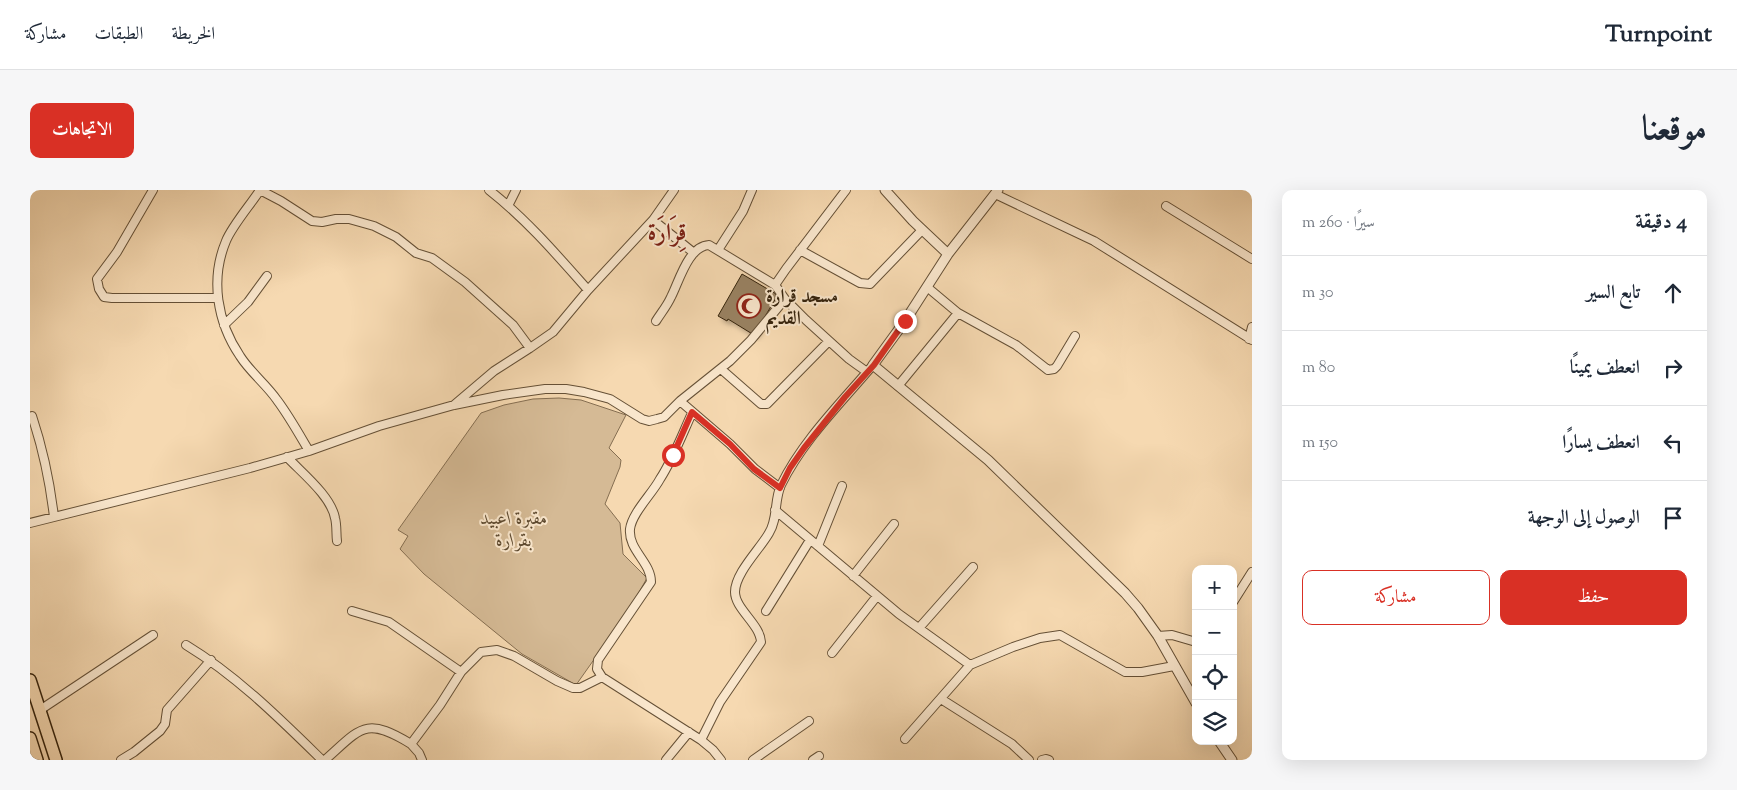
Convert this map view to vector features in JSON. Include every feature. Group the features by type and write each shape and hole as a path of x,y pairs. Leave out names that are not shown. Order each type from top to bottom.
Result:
{"main road":[{"path":"30,680 56,760"},
{"path":"30,738 37,760"}],"street":[{"path":"153,190 117,252 97,279 99,289 104,297 112,298 217,298"},
{"path":"309,451 277,400 240,357 224,325 217,298 219,262 226,239 260,190 312,221 322,222 349,219 374,226 396,236 416,253 432,258 465,282 513,326 530,348"},
{"path":"489,190 508,206 554,252 588,290"},
{"path":"508,206 516,190"},
{"path":"454,405 494,371 553,332 588,290 653,220 674,190"},
{"path":"718,250 743,211 752,190"},
{"path":"775,285 846,190"},
{"path":"885,190 922,230 948,254"},
{"path":"701,740 720,702 760,642 759,633 737,600 735,592 740,576 773,527 780,488 790,468 804,448 870,368 948,254 996,192 1027,211 1069,228 1094,241 1251,340 1252,327"},
{"path":"1166,206 1252,259"},
{"path":"653,220 694,253"},
{"path":"800,250 849,278 860,283 870,284 922,230"},
{"path":"656,320 672,296 679,279 694,253 698,248 705,245 713,246 775,285 785,299 849,359 870,368 898,386 988,460 1125,593 1158,636 1194,700"},
{"path":"224,325 248,302 267,276"},
{"path":"927,287 958,313 1016,345 1048,370 1054,369 1057,366 1075,336"},
{"path":"30,524 286,458 379,426 454,405 523,392 566,389 584,392 610,399 642,419 649,420 664,417 680,401 730,362 785,299"},
{"path":"898,386 958,313"},
{"path":"721,368 761,404 767,404 829,341"},
{"path":"680,401 730,444 754,469 780,488"},
{"path":"692,412 660,480 630,528 634,548 648,568 651,582 598,660 597,669 602,677 701,740 722,760"},
{"path":"32,416 50,486 54,517"},
{"path":"286,458 324,496 332,508 337,541"},
{"path":"818,546 842,486"},
{"path":"775,510 877,596 970,665"},
{"path":"853,576 894,524"},
{"path":"766,611 810,540"},
{"path":"919,628 973,567"},
{"path":"1237,596 1251,574"},
{"path":"832,653 877,596"},
{"path":"352,611 389,622 461,672"},
{"path":"40,710 153,635"},
{"path":"905,739 970,665 1031,641 1052,635 1060,635 1125,672 1142,672 1174,666"},
{"path":"1158,636 1172,635 1192,641"},
{"path":"186,645 211,660 282,721 323,760 358,732 373,727 381,728 411,744 422,760"},
{"path":"411,744 440,705 461,672 481,652 497,650 514,656 573,688 580,688 602,677"},
{"path":"121,760 160,732 165,724 167,710 211,660"},
{"path":"941,699 1012,744 1029,760"},
{"path":"753,760 809,721"},
{"path":"666,760 689,732"},
{"path":"1222,745 1232,760"},
{"path":"1042,760 1046,758 1049,760"}],"green space":[{"name":"مقبرة اعبيد بقرارة","path":"559,398 581,400 626,415 609,448 621,460 605,504 620,523 623,554 647,578 629,610 576,685 522,654 424,574 400,549 408,536 398,530 481,413 504,405 533,399"}],"building":[{"path":"742,274 776,294 776,298 754,335 728,319 727,321 718,316"}],"place":[{"name":"مسجد قرارة القديم","path":"749,306"}],"district":[{"name":"قِرَارَة","path":"667,232"}],"route":[{"path":"673,455 692,412 730,444 754,469 780,488 790,468 814,434 874,365 905,321"}]}
